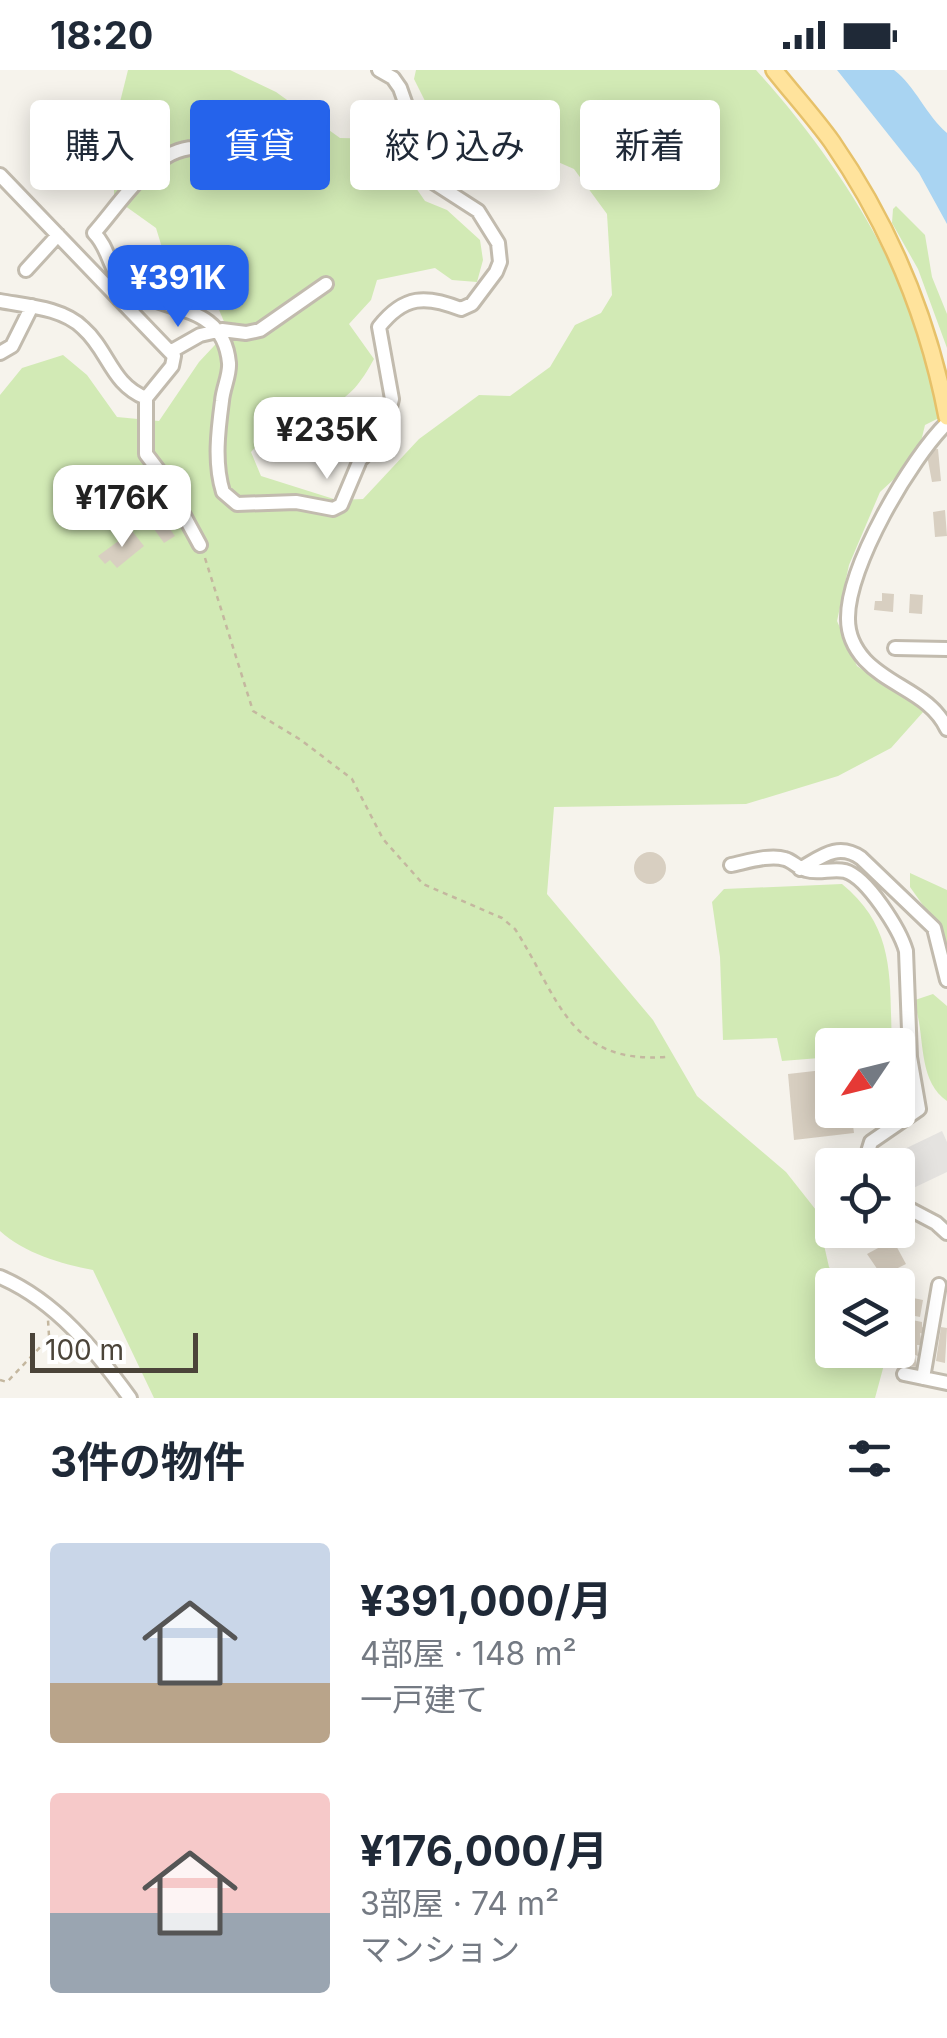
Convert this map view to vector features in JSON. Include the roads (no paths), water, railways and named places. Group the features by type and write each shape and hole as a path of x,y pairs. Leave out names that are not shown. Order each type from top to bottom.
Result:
{"main road":[{"path":"774,70 832,142 888,236 913,288 938,367 947,420"}],"street":[{"path":"190,148 176,150 158,160 94,233 108,249 113,272 132,290 196,314 216,331 229,367 222,397 218,454 223,492 237,504 296,502 333,509 342,505 360,460 385,427 392,400 379,327 403,304 430,298 462,309 472,304 500,262 498,243 478,211 433,182 400,88 393,78 379,70"},
{"path":"0,175 174,356 172,366 146,398 146,454 200,545"},
{"path":"26,270 58,235"},
{"path":"170,352 200,335 216,331 260,330 326,284"},
{"path":"0,301 49,310 83,326 127,391 146,398"},
{"path":"0,352 12,346 32,306"},
{"path":"947,420 892,497 859,570 848,616 853,643 866,660 882,676 928,704 947,729"},
{"path":"895,648 947,649"},
{"path":"800,869 830,851 852,852 862,858 934,928 947,980"},
{"path":"730,864 776,858 787,859 800,869 822,873 844,870 872,894 902,936 906,951 910,1057 920,1109 871,1142 869,1148"},
{"path":"915,1212 947,1233"},
{"path":"0,1278 48,1304 88,1344 130,1398"},
{"path":"923,1378 940,1285"},
{"path":"904,1374 947,1382"}],"water":[{"path":"837,70 894,70 947,133 947,224 919,173"}]}
